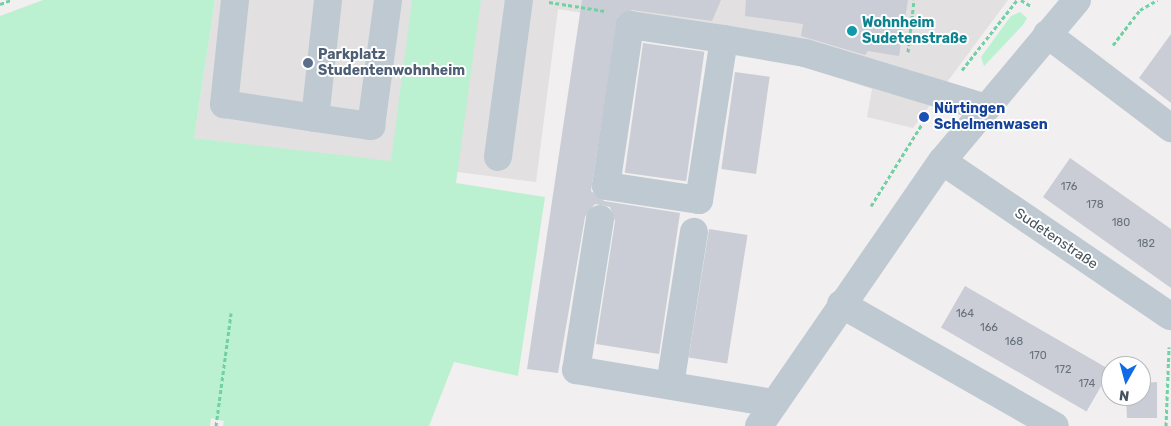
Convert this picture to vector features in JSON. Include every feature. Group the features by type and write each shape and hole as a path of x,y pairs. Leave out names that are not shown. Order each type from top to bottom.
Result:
{"street":[{"path":"235,0 224,104 371,126 388,0"},
{"path":"316,118 328,0"},
{"path":"759,426 841,304 942,161 1077,0"},
{"path":"498,157 530,1"},
{"path":"724,39 699,200 606,186 630,25 724,39 805,52 986,108"},
{"path":"1047,34 1171,128"},
{"name":"Sudetenstraße","path":"942,161 1170,316"},
{"path":"600,219 576,370 774,402"},
{"path":"670,385 694,232"},
{"path":"841,304 1055,426"}],"path":[{"path":"0,4 11,0"},
{"path":"901,82 914,0"},
{"path":"530,1 609,12 630,25"},
{"path":"216,426 231,313"},
{"path":"1166,426 1170,316"}],"shaded area":[{"path":"215,0 1008,0 913,128 867,117 872,89 792,63 622,28 608,17 558,9 536,182 194,138"}],"green space":[{"path":"43,0 215,0 194,138 391,161 412,0 481,0 456,183 545,197 518,376 454,362 429,426 223,426 224,421 211,418 210,426 0,426 0,16"},
{"path":"1020,12 1027,18 1023,25 984,66 981,57 1011,16"}],"building":[{"path":"582,0 721,0 712,21 632,10 618,16 591,191 604,201 680,213 659,354 596,344 615,221 610,207 595,204 585,217 558,373 527,369"},
{"name":"Wohnheim Sudetenstraße","path":"746,0 908,0 899,56 868,51 865,55 801,36 803,24 745,16"},
{"path":"1171,34 1171,103 1139,78"},
{"path":"643,43 704,52 686,181 625,173"},
{"path":"735,72 770,77 756,174 721,169"},
{"path":"1070,158 1171,229 1171,288 1043,197"},
{"path":"709,229 748,235 727,364 689,357"},
{"path":"965,286 1101,365 1101,386 1086,412 941,328"},
{"path":"1151,382 1157,382 1157,418 1127,418 1126,406 1151,406"}],"place":[{"name":"Wohnheim Sudetenstraße","path":"852,31"},
{"name":"Parkplatz Studentenwohnheim","path":"308,63"},
{"name":"Nürtingen Schelmenwasen","path":"924,117"}]}
